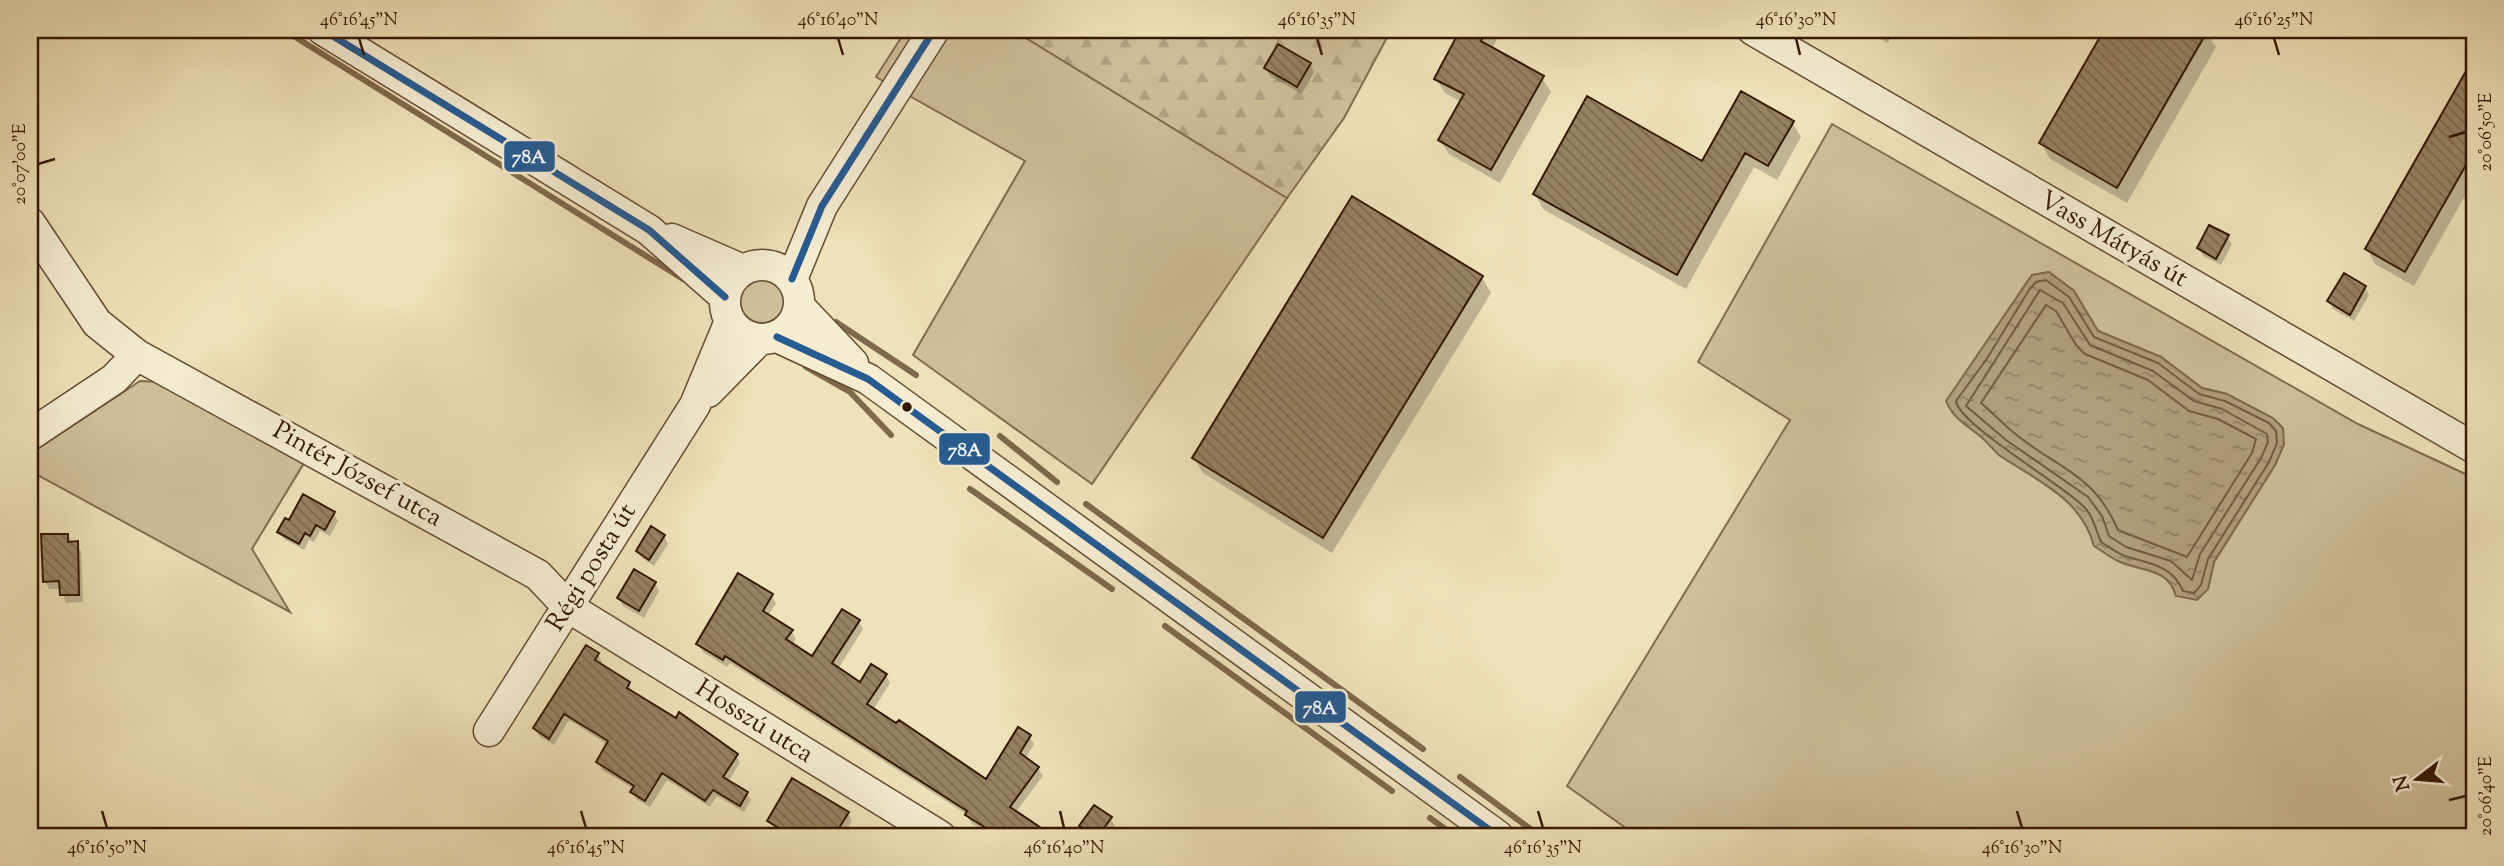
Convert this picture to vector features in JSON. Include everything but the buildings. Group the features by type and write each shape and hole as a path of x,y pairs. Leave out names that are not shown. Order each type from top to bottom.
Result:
{"street":[{"path":"323,30 649,230 753,267 784,272 795,293 868,379 1497,836"},
{"path":"768,338 792,325 795,293 822,206 934,30"},
{"name":"Vass Mátyás út","path":"1753,30 2474,448"},
{"path":"728,309 734,277 753,267 822,206"},
{"name":"Pintér József utca","path":"30,223 97,323 137,355 538,575 568,607"},
{"path":"649,230 728,309 748,337 768,338 868,379"},
{"name":"Régi posta út","path":"489,731 695,405 728,309"},
{"name":"Régi posta út","path":"695,405 768,338"},
{"path":"30,435 114,379 137,355"},
{"name":"Hosszú utca","path":"568,607 940,836"}],"green space":[{"path":"906,30 1013,30 1287,198 1092,484 913,355 1025,161 876,77"},
{"path":"1013,30 1391,30 1344,118 1287,198"},
{"path":"1832,124 2358,424 2474,478 2474,836 1637,836 1567,786 1790,420 1698,362","holes":["2049,272 2074,291 2098,331 2161,357 2202,388 2227,394 2284,444 2275,465 2214,562 2208,589 2176,596 2161,575 2119,561 2095,546 2080,515 2069,503 1999,455 1957,417 1947,401 2032,275"]},
{"path":"762,279 777,286 784,301 777,316 762,323 747,316 740,301 747,286"},
{"path":"140,381 158,382 304,463 252,549 290,612 30,471 30,454"}],"water":[{"path":"2049,272 2074,291 2098,331 2161,357 2202,388 2227,394 2273,418 2283,428 2284,444 2275,465 2214,562 2208,589 2197,600 2176,596 2167,580 2160,575 2118,561 2094,546 2088,529 2069,503 1999,455 1983,438 1956,417 1946,401 2032,275"}],"waterway":[{"path":"284,30 683,279"},
{"path":"836,322 916,375"},
{"path":"806,367 850,392 891,435"},
{"path":"1000,436 1057,482"},
{"path":"970,489 1112,589"},
{"path":"1086,504 1423,749"},
{"path":"1165,626 1392,791"},
{"path":"1460,777 1540,836"},
{"path":"1430,818 1455,836"}],"transit line":[{"name":"78A","path":"323,30 649,230 725,297"},
{"name":"78A","path":"792,279 822,206 934,30"},
{"name":"78A","path":"777,337 868,379 1498,836"}]}
